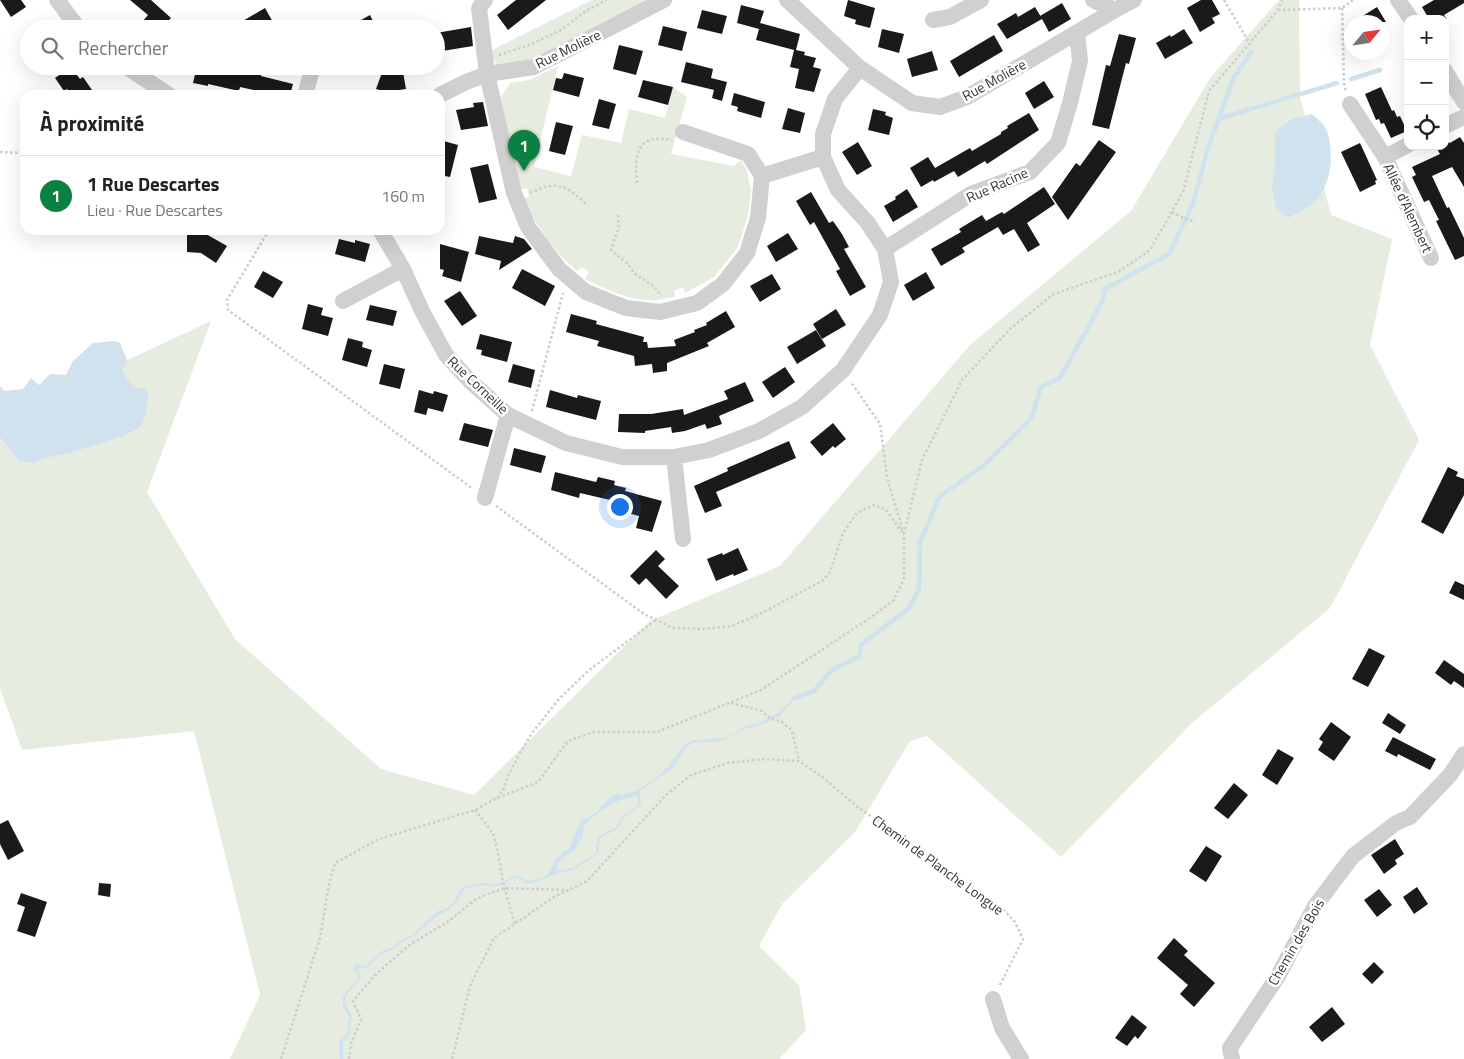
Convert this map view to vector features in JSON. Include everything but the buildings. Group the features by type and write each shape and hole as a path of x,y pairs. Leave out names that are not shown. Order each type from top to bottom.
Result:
{"street":[{"path":"57,0 72,20"},
{"path":"485,0 479,8 486,67 514,193 528,227 559,269 586,292 626,308 660,312 669,310 697,303 710,294 723,284 747,253 758,218 762,176 748,154 683,132"},
{"name":"Rue Molière","path":"445,92 466,82 486,67 534,67 664,0"},
{"name":"Rue Molière","path":"787,0 860,68 912,103 940,107 967,97 1134,0"},
{"path":"933,20 950,17 980,0"},
{"path":"1093,0 1115,10"},
{"path":"1398,0 1408,15"},
{"name":"Rue Racine","path":"885,249 971,194 1030,172 1058,143 1080,61 1077,32"},
{"name":"Rue Corneille","path":"383,235 403,269 422,311 446,355 471,382 508,415 566,443 622,457 674,457 709,450 759,431 802,407 843,370 880,315 891,282 885,249 867,222 838,190 823,157 823,134 835,99 860,68"},
{"path":"139,75 162,90"},
{"path":"306,90 311,75"},
{"path":"1449,78 1464,102"},
{"name":"Allée d'Alembert","path":"1350,104 1385,157 1431,258"},
{"path":"1449,124 1464,117"},
{"name":"Allée d'Alembert","path":"1385,157 1404,147"},
{"path":"762,176 823,157"},
{"path":"343,301 403,269"},
{"path":"485,498 508,415"},
{"path":"674,457 683,539"},
{"name":"Chemin des Bois","path":"1232,1059 1230,1048 1278,976 1315,906 1354,856 1396,823 1410,817 1450,775 1464,754"},
{"path":"994,999 1002,1028 1022,1059"}],"path":[{"path":"486,67 561,30 586,11 606,0"},
{"path":"1224,0 1250,44"},
{"path":"281,1059 320,938 329,884 336,863 379,839 475,810 538,782 568,741 594,732 657,732 763,689 867,620 892,601 904,579 904,535 922,460 962,380 1010,328 1054,294 1118,272 1150,250 1183,192 1210,91 1278,10 1282,0"},
{"path":"1278,10 1342,8 1354,0"},
{"path":"1342,8 1344,83 1350,104"},
{"path":"637,183 635,165 637,152 645,142 660,138 678,141 683,132"},
{"path":"0,152 20,153"},
{"path":"518,202 531,192 550,186 567,188 586,204"},
{"path":"1172,212 1195,222"},
{"path":"618,215 619,227 611,250 627,262 635,274 652,285 662,295 669,310"},
{"path":"266,235 227,300 228,310 644,614 673,628 702,630 732,626 760,614 822,580 830,572 842,534 857,514 874,505 886,510 904,535"},
{"path":"529,424 568,276"},
{"path":"843,370 880,424 887,478 904,535"},
{"path":"495,800 503,791 508,776 532,733 559,699 588,671 656,620"},
{"path":"452,1059 470,986 494,938 554,897 587,881 666,796 691,775 728,763 764,759 799,761 792,730 781,721 771,719 762,711 731,702"},
{"name":"Chemin de Planche Longue","path":"799,761 859,808 999,905 1015,922 1023,939 994,999"},
{"path":"475,810 493,833 504,888 515,925"},
{"path":"349,1059 361,1019 353,1001 377,973 411,944 449,921 476,899 504,888 569,890"}],"shaded area":[{"path":"592,0 649,0 535,59 497,65 492,57 492,50"},
{"path":"1279,0 1299,0 1300,97 1331,215 1392,239 1370,345 1419,440 1330,608 1192,723 1061,857 927,736 910,741 855,832 782,904 759,946 799,985 806,1030 779,1059 230,1059 260,995 194,731 22,750 0,688 0,419 211,321 147,492 235,639 381,769 474,795 650,621 780,566 970,345 1131,211 1210,78"},
{"path":"558,66 534,167 571,176 582,135 621,143 629,109 665,118 673,87 687,97 671,154 734,166 741,160 747,171 751,190 748,215 738,247 714,277 685,293 683,287 674,291 675,297 658,300 631,298 585,279 589,272 582,267 577,271 546,238 523,199 529,197 527,188 520,190 514,171 501,97 510,83 529,80"}],"water":[{"path":"1312,114 1327,131 1331,157 1329,176 1317,199 1288,218 1276,207 1272,188 1275,168 1275,132 1292,119"},
{"path":"115,341 120,343 127,360 122,371 130,383 137,389 144,388 148,394 146,413 142,424 130,433 96,445 35,463 19,461 0,437 0,386 4,391 23,389 31,378 39,385 50,374 66,375 73,361 93,343"},
{"path":"801,694 801,698 794,700 780,716 759,726 744,729 722,741 693,743 686,747 673,768 640,791 641,805 624,817 618,828 600,839 598,854 583,864 572,870 527,884 517,878 496,887 487,885 466,888 454,905 414,936 380,955 367,968 359,968 357,970 361,977 347,994 345,1003 352,1016 351,1033 343,1043 343,1059 340,1059 339,1041 349,1032 348,1023 350,1018 342,1001 345,993 358,979 353,968 356,964 366,966 380,952 414,935 438,911 449,907 454,902 459,891 465,886 484,883 495,884 505,881 512,876 519,876 528,881 542,878 549,873 555,859 574,847 579,838 582,823 615,797 638,790 652,781 667,768 684,745 691,741 722,739 744,727 758,724 779,712 790,702 793,696","holes":["638,796 639,805 623,816 616,827 599,836 596,848 597,853 572,868 557,870 559,861 575,849 582,837 585,824 603,809 622,799"]}],"waterway":[{"path":"796,698 814,691 832,670 860,656 861,645 909,608 919,589 920,542 940,496 982,467 1031,419 1041,387 1060,378 1102,302 1105,289 1169,254 1193,204 1208,148 1233,79 1251,52"},
{"path":"1351,79 1380,70"},
{"path":"1218,119 1337,83"},
{"path":"603,807 615,797 620,796"},
{"path":"563,854 571,850 585,820"}],"place":[{"name":"1 Rue Descartes","path":"524,171"}]}
